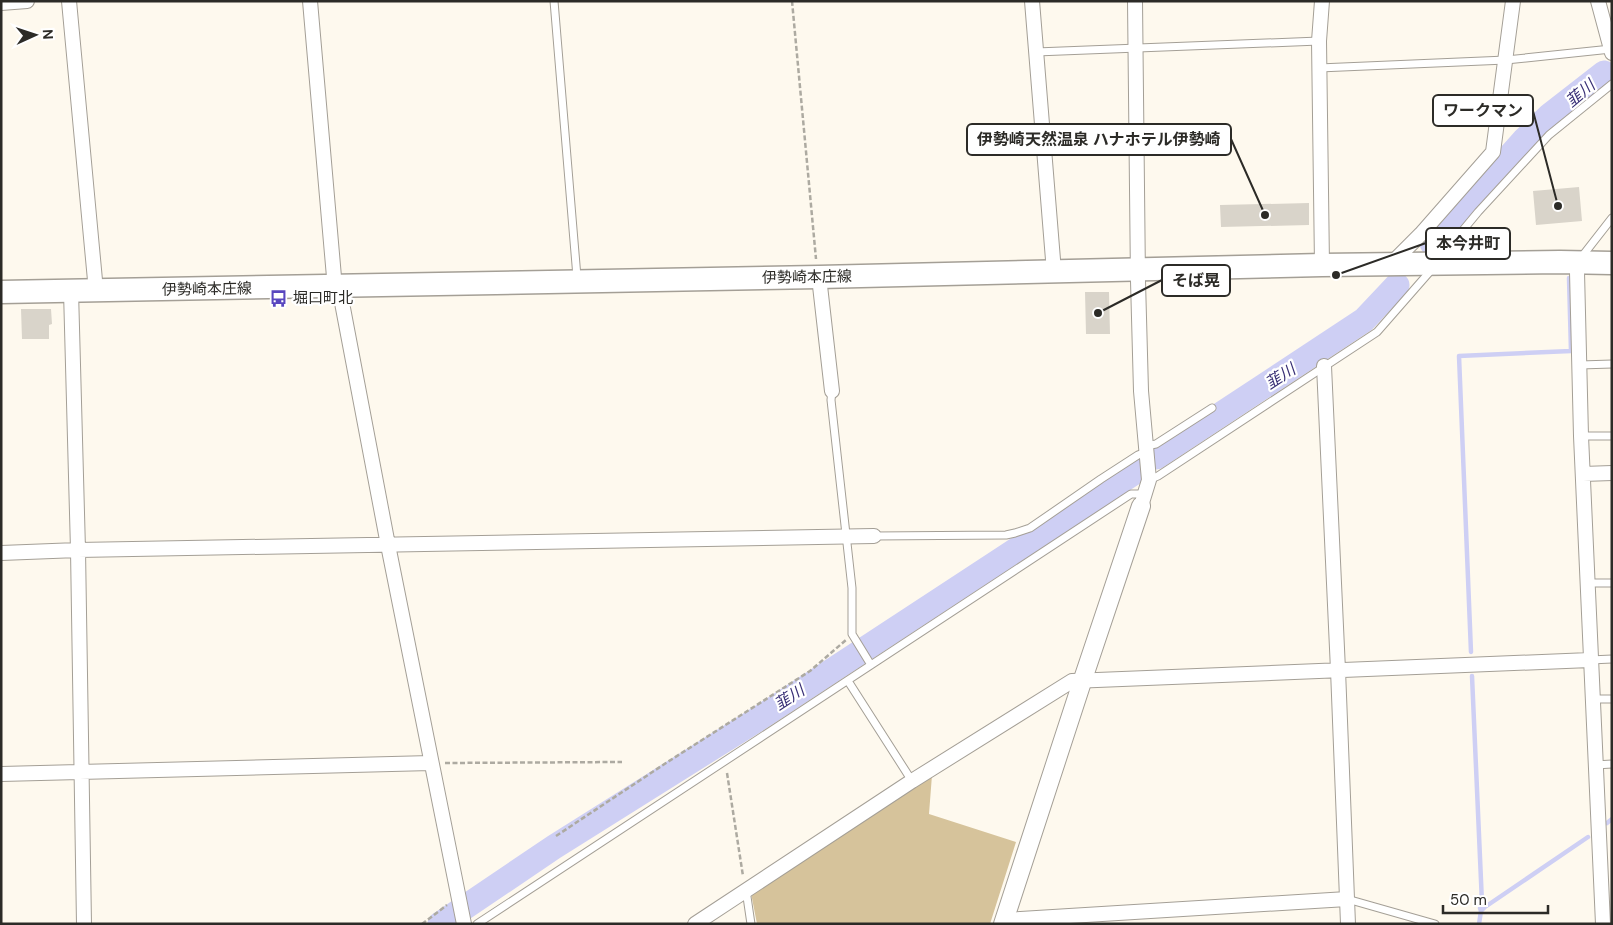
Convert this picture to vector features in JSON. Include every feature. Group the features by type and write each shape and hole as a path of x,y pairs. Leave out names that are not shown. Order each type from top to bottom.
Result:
{"main road":[{"name":"伊勢崎本庄線","path":"1,292 578,282 1322,265 1579,262 1612,264"}],"street":[{"path":"1,3 27,1"},
{"path":"69,1 96,291"},
{"path":"310,1 334,277 339,286 388,545 464,924"},
{"path":"1032,1 1054,272"},
{"path":"1135,1 1138,270 1141,390 1146,449 1145,493 1004,922 1144,918 1347,899"},
{"path":"1322,1 1319,41 1322,265"},
{"path":"1390,265 1421,234 1493,152 1513,1"},
{"path":"1598,1 1611,51"},
{"path":"1579,262 1576,272 1581,436 1603,924"},
{"path":"819,277 832,391"},
{"path":"71,291 78,550 84,924"},
{"path":"1324,366 1348,924"},
{"path":"1583,474 1612,474"},
{"path":"1,553 78,550 874,536"},
{"path":"696,924 912,781 1072,681 1590,660"},
{"path":"1,774 431,763"}],"lane":[{"path":"554,1 578,282"},
{"path":"1036,52 1319,41"},
{"path":"1319,68 1506,60 1611,51"},
{"path":"477,924 848,682 870,663 1131,494 1145,493 1158,476 1377,332 1424,279 1447,248 1478,212 1549,135 1612,84"},
{"path":"1579,262 1585,251 1612,218"},
{"path":"1580,364 1612,364"},
{"path":"832,391 830,400 852,588 854,637 870,663"},
{"path":"874,536 1006,535 1030,528 1146,449 1212,408"},
{"path":"1581,436 1612,436"},
{"path":"1588,583 1612,583"},
{"path":"1590,660 1612,659"},
{"path":"848,682 912,781"},
{"path":"1592,699 1612,699"},
{"path":"1595,765 1612,764"},
{"path":"746,890 751,924"},
{"path":"1347,899 1435,924"}],"path":[{"path":"792,1 816,262 819,277"},
{"path":"556,836 810,671 854,637"},
{"path":"431,763 622,762"},
{"path":"724,762 746,890"},
{"path":"422,924 459,899"}],"shaded area":[{"path":"932,775 929,814 1016,842 990,924 757,924 751,893"}],"building":[{"path":"1579,187 1582,221 1536,225 1533,191"},
{"path":"1309,203 1309,225 1221,227 1220,205"},
{"path":"1085,292 1109,292 1110,334 1086,334"},
{"path":"21,309 51,309 52,324 49,325 49,339 22,339"}],"waterway":[{"name":"韮川","path":"1432,243 1524,140 1550,115 1604,73"},
{"path":"1471,652 1459,356 1571,351 1569,278"},
{"name":"韮川","path":"1156,457 1364,320 1397,285"},
{"name":"韮川","path":"440,924 554,847 761,717 1138,470"},
{"path":"1472,676 1481,911"},
{"path":"1607,823 1612,819"},
{"path":"1479,924 1481,911 1485,907 1588,837"}],"place":[{"name":"ワークマン","path":"1558,206"},
{"name":"伊勢崎天然温泉 ハナホテル伊勢崎","path":"1265,215"},
{"name":"本今井町","path":"1336,275"},
{"name":"堀口町北","path":"279,298"},
{"name":"そば晃","path":"1098,313"}]}
